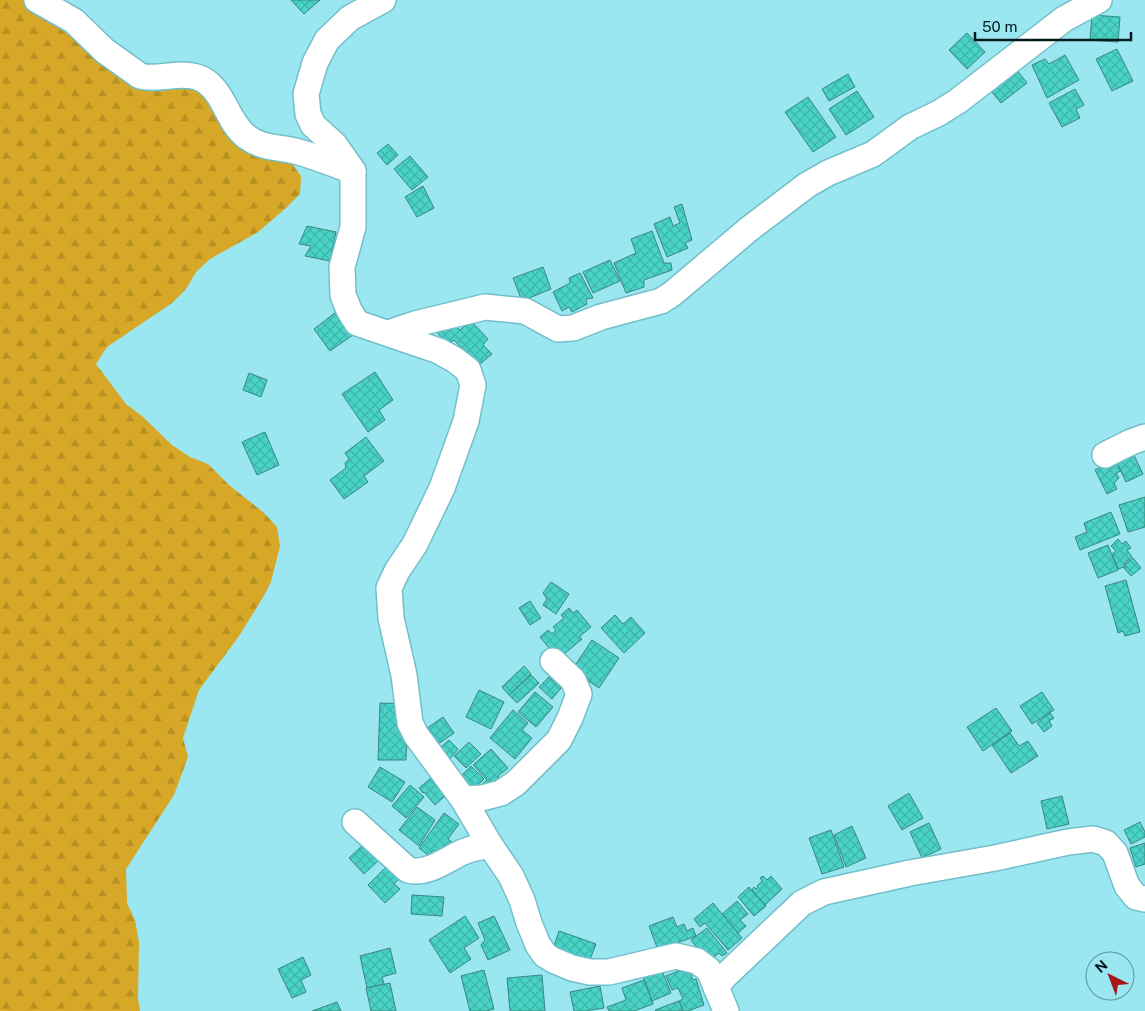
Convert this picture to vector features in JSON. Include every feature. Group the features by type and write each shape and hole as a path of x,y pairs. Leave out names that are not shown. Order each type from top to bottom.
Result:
{"street":[{"path":"37,0 74,21 106,51 140,76 146,78 196,77 206,82 219,95 238,128 246,137 267,146 295,151 352,171"},
{"path":"382,0 350,18 327,40 315,63 306,94 308,114 313,126 335,145 352,171 353,227 342,267 343,295 349,310 357,322 439,350 468,370 473,384 466,421 442,488 415,544 397,571 389,588 390,618 404,675 410,723 416,735 463,799 511,876 538,945 545,955 572,968 590,972 609,972 676,956 697,961 709,970 726,1011"},
{"path":"388,333 415,324 486,307 525,311 558,329 574,328 601,317 661,301 672,294 749,229 807,185 828,173 873,154 910,127 939,113 958,101 1064,19 1100,0"},
{"path":"1105,456 1145,437"},
{"path":"463,799 482,798 501,793 516,783 559,740 579,694 573,680 553,661"},
{"path":"355,822 408,870 418,872 464,852 490,845"},
{"path":"716,987 724,977 802,903 824,892 910,873 995,858 1068,842 1093,839 1106,843 1115,853 1127,886 1136,897 1145,899"}],"green space":[{"path":"0,0 26,0 47,19 137,85 200,87 287,157 301,176 300,194 286,208 258,232 210,259 196,272 186,289 172,303 107,347 96,364 126,404 142,416 172,445 190,457 208,464 229,485 264,513 277,527 280,546 271,582 262,599 239,636 199,690 183,738 188,757 174,795 126,869 127,903 135,920 139,942 138,999 140,1011 0,1011"}],"building":[{"path":"291,0 320,0 304,14"},
{"path":"1092,15 1120,17 1118,42 1090,40"},
{"path":"967,33 985,52 967,69 949,50"},
{"path":"1117,49 1133,81 1112,91 1096,59"},
{"path":"1065,55 1079,80 1047,98 1032,65 1045,59 1049,64"},
{"path":"1013,65 1027,83 1001,103 987,86"},
{"path":"848,74 855,87 829,101 822,89"},
{"path":"1075,89 1084,105 1076,109 1080,118 1062,127 1049,103"},
{"path":"857,91 874,117 846,135 829,109"},
{"path":"808,97 836,137 813,152 785,112"},
{"path":"388,144 398,155 387,165 377,153"},
{"path":"410,156 428,177 412,190 394,169"},
{"path":"423,186 434,208 417,217 405,197"},
{"path":"682,204 692,240 685,243 688,248 667,257 654,224 670,217 673,226 680,223 674,207"},
{"path":"307,226 336,232 330,261 305,256 311,246 299,244"},
{"path":"652,231 664,263 671,263 672,270 644,280 644,287 626,293 614,263 636,253 631,239"},
{"path":"610,260 620,281 593,293 583,272"},
{"path":"543,267 551,289 522,301 513,278"},
{"path":"580,273 593,298 586,299 587,304 572,312 569,307 562,311 553,292 570,283 569,278"},
{"path":"340,309 357,332 330,351 314,329"},
{"path":"448,320 460,330 471,321 488,339 483,345 492,354 473,370 468,355 454,340 447,345 437,332"},
{"path":"375,372 393,400 379,410 385,420 368,432 342,394"},
{"path":"249,373 267,380 261,397 243,390"},
{"path":"265,432 279,465 257,475 242,442"},
{"path":"366,437 384,461 364,476 368,482 344,499 330,480 346,468 345,463 349,459 345,453"},
{"path":"1132,451 1143,474 1126,482 1115,459"},
{"path":"1115,459 1121,471 1116,473 1119,478 1114,483 1117,489 1107,494 1095,470"},
{"path":"1145,497 1145,527 1128,532 1119,505"},
{"path":"1111,512 1120,534 1080,550 1075,537 1087,532 1084,523"},
{"path":"1118,539 1122,544 1126,541 1131,548 1127,550 1132,557 1124,563 1124,567 1118,569 1112,554 1116,551 1111,546"},
{"path":"1108,545 1118,570 1098,578 1088,553"},
{"path":"1133,558 1141,568 1131,576 1124,568 1126,567 1125,564"},
{"path":"1126,580 1140,632 1125,636 1123,631 1118,633 1105,586"},
{"path":"551,582 569,594 556,614 543,605 547,599 543,593"},
{"path":"530,601 541,618 530,625 519,608"},
{"path":"569,608 573,613 577,610 591,627 579,637 582,639 558,659 540,637 548,630 552,634 556,630 553,627 564,618 561,615"},
{"path":"615,615 623,624 631,617 645,633 624,653 601,628"},
{"path":"592,640 619,658 599,688 572,670"},
{"path":"524,666 531,674 509,695 502,687"},
{"path":"531,675 539,683 517,703 509,695"},
{"path":"549,677 561,688 552,699 539,687"},
{"path":"479,690 504,702 491,729 466,717"},
{"path":"535,692 553,707 536,727 518,712"},
{"path":"1042,692 1054,710 1032,724 1020,706"},
{"path":"380,703 408,704 406,760 378,760"},
{"path":"996,708 1012,731 983,751 967,727"},
{"path":"513,710 528,723 522,730 532,738 515,759 490,738"},
{"path":"1050,713 1054,718 1049,721 1052,726 1044,732 1037,723"},
{"path":"443,717 454,733 437,745 426,729"},
{"path":"1010,733 1019,746 1028,741 1038,756 1011,773 992,745"},
{"path":"449,740 458,749 449,760 439,749"},
{"path":"469,742 481,754 466,768 454,756"},
{"path":"491,749 508,768 498,776 500,779 489,792 482,784 487,780 473,765"},
{"path":"471,766 484,779 471,792 458,779"},
{"path":"380,767 405,782 392,802 368,787"},
{"path":"431,778 446,795 435,805 419,788"},
{"path":"410,785 424,797 406,818 392,806"},
{"path":"909,793 923,818 902,830 888,806"},
{"path":"1062,796 1069,824 1047,829 1041,801"},
{"path":"417,807 435,820 419,846 399,830"},
{"path":"444,813 459,824 448,839 457,846 447,860 433,850 429,856 419,848"},
{"path":"1140,822 1145,832 1145,837 1131,844 1124,830"},
{"path":"929,823 941,849 922,858 910,832"},
{"path":"852,826 866,858 846,867 834,835"},
{"path":"831,830 844,867 822,874 809,838"},
{"path":"365,843 380,859 364,874 349,858"},
{"path":"1145,843 1145,864 1136,867 1130,848"},
{"path":"389,864 401,877 394,884 400,889 385,903 368,885"},
{"path":"763,876 767,880 771,876 782,889 765,905 752,890 754,887 756,889 758,887 762,881 760,878"},
{"path":"749,887 766,906 754,916 738,897"},
{"path":"412,895 444,897 442,916 411,914"},
{"path":"737,901 748,914 740,920 746,926 738,933 722,914"},
{"path":"713,903 742,938 728,950 705,923 700,927 694,919"},
{"path":"465,916 479,938 464,948 471,959 450,973 429,940"},
{"path":"494,916 510,950 488,960 481,945 485,940 478,923"},
{"path":"673,917 677,927 684,924 687,931 693,928 696,936 658,950 649,926"},
{"path":"707,928 727,953 722,956 719,953 708,962 691,940"},
{"path":"559,931 596,944 589,962 553,949"},
{"path":"390,948 396,973 382,977 384,984 367,988 360,956"},
{"path":"303,957 311,975 301,980 306,992 292,998 278,969"},
{"path":"688,967 693,980 696,979 704,1005 683,1011 679,1001 683,999 678,988 672,990 666,976"},
{"path":"661,968 671,993 652,1001 643,976"},
{"path":"484,970 494,1009 470,1011 461,976"},
{"path":"542,975 545,1011 510,1011 507,978"},
{"path":"644,980 653,1004 634,1011 609,1011 607,1007 626,1000 622,988"},
{"path":"390,983 396,1011 371,1011 366,988"},
{"path":"600,986 604,1008 574,1011 570,992"},
{"path":"679,1001 683,1011 655,1010"},
{"path":"337,1002 341,1011 312,1011"}]}
